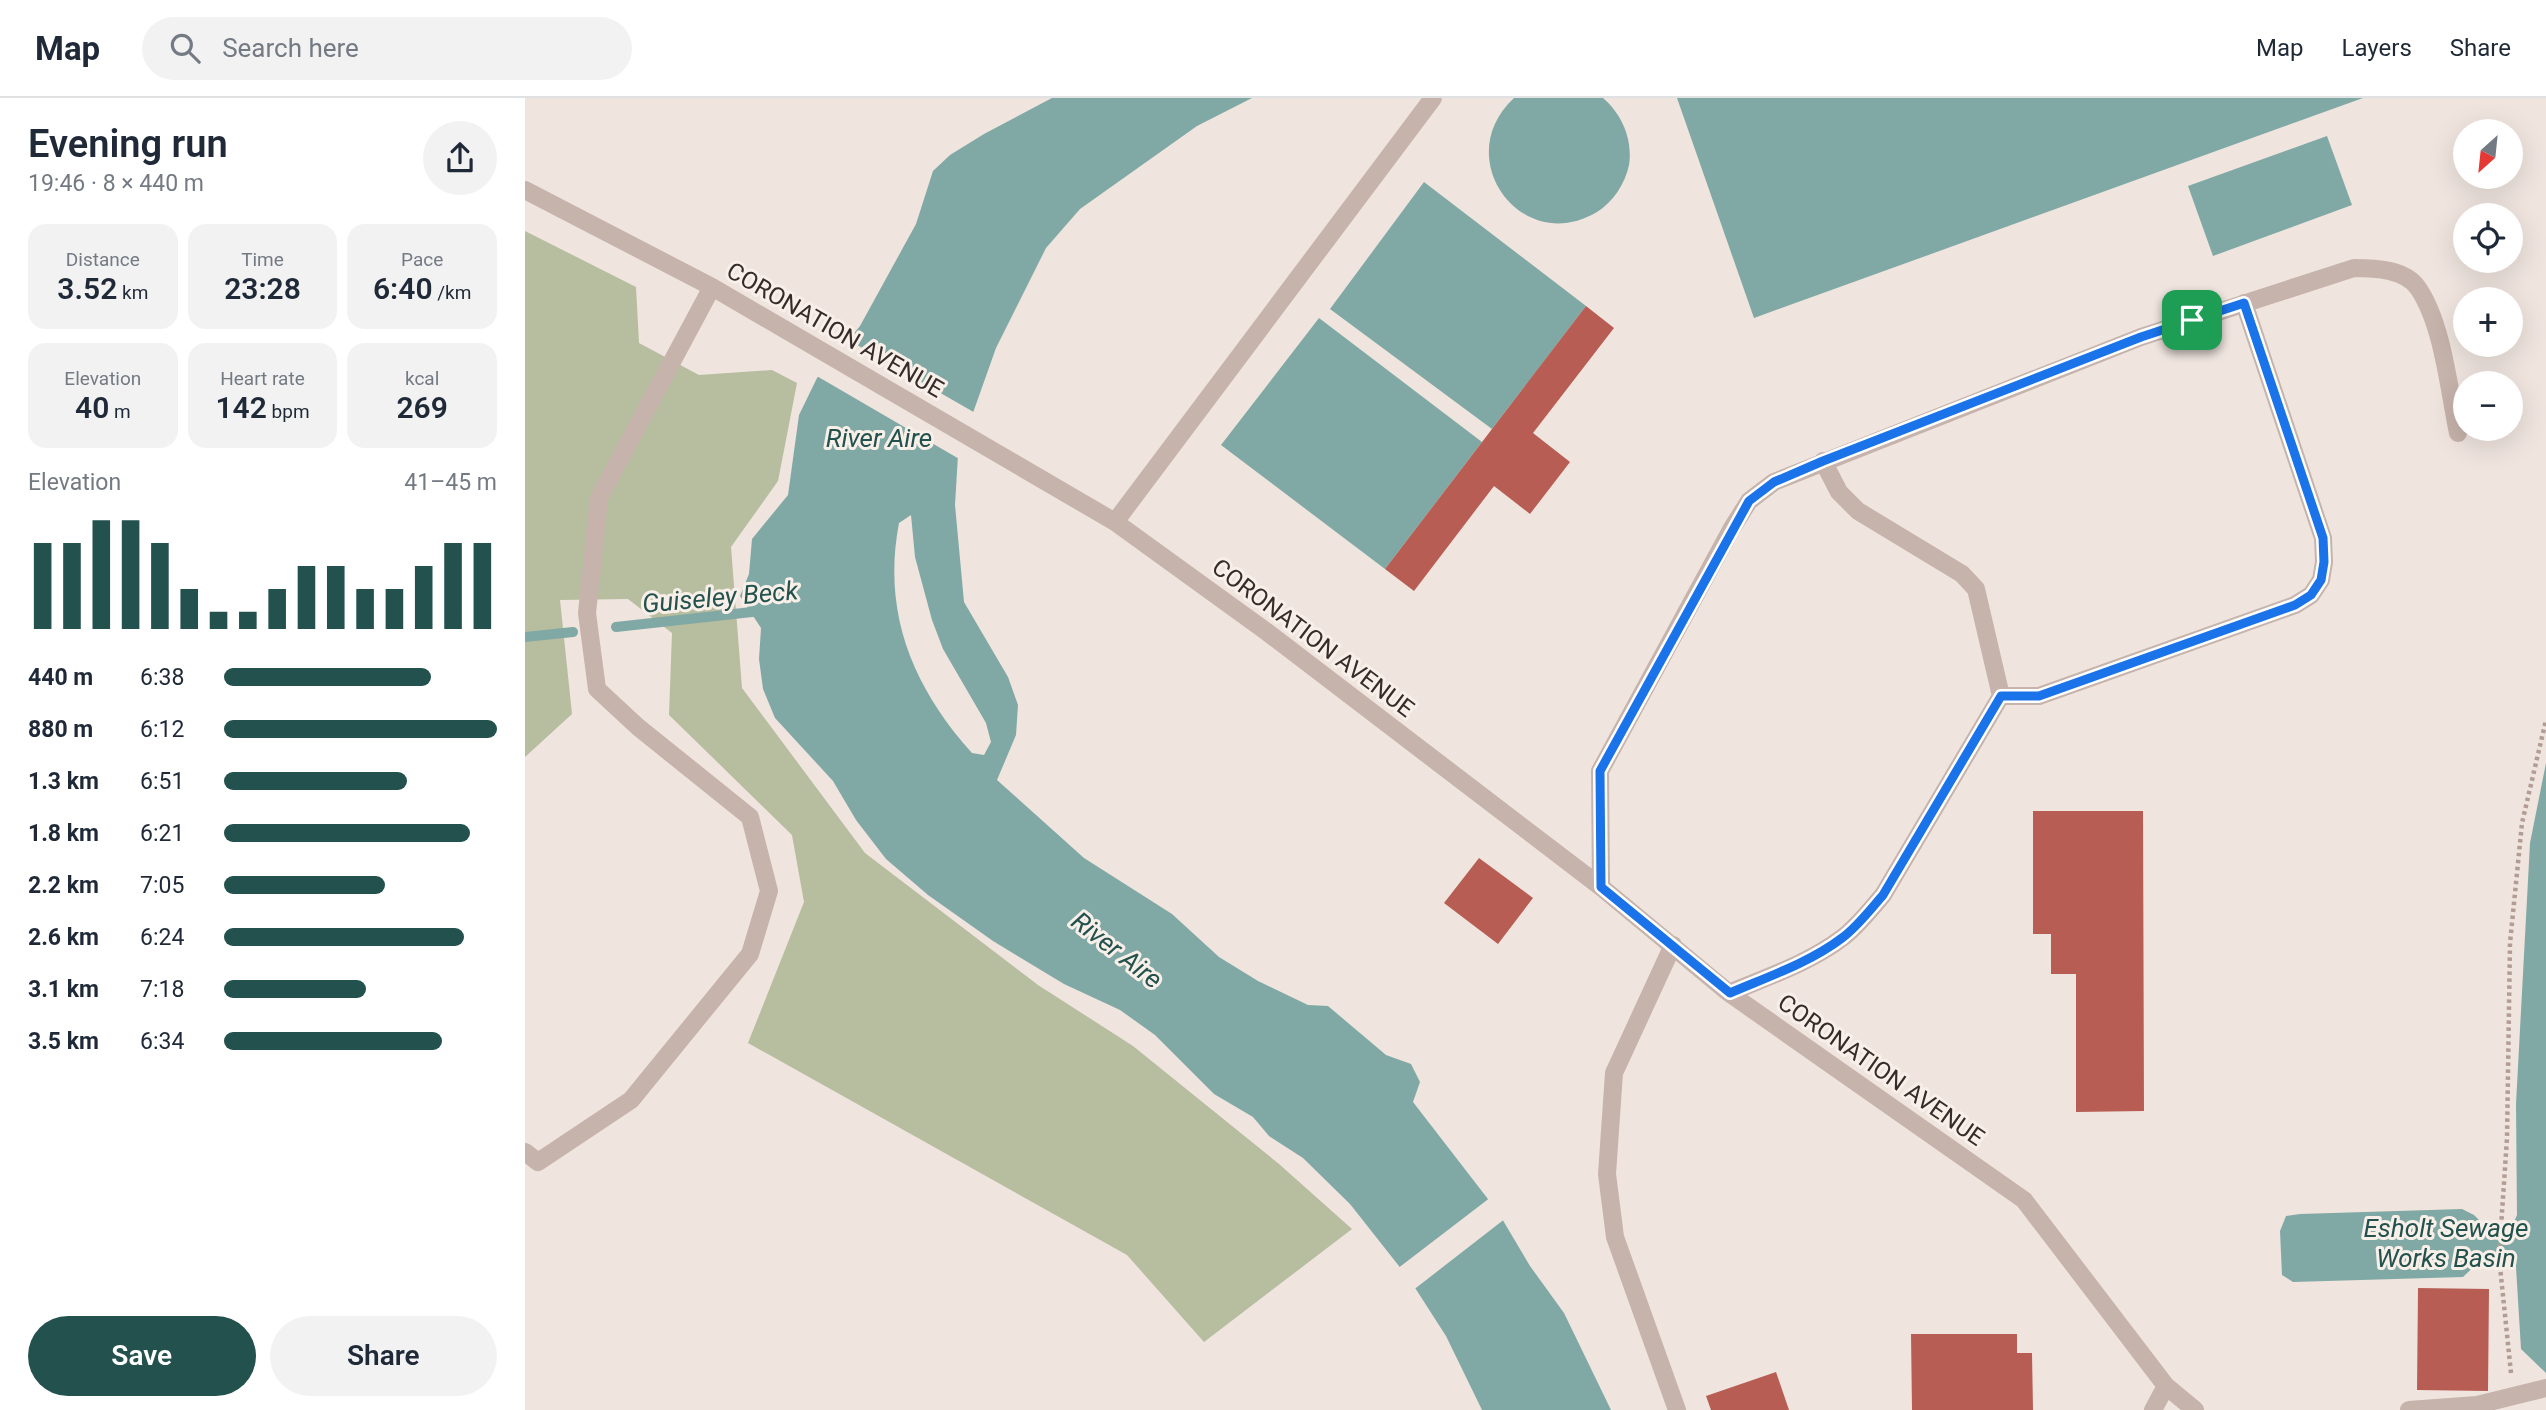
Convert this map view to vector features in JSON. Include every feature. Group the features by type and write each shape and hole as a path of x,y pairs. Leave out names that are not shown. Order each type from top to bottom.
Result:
{"street":[{"path":"1115,522 1433,98"},
{"name":"CORONATION AVENUE","path":"525,190 712,287 1115,522 1267,632 1601,887 1730,993 2024,1200 2166,1386 2195,1410"},
{"path":"1601,887 1600,771 1619,732 1749,501 1774,482 2141,337 2354,268 2378,268 2399,274 2418,287 2435,328 2453,407"},
{"path":"525,1152 538,1162 631,1100 750,954 769,891 750,817 638,727 597,689 587,612 599,498 712,287"},
{"path":"2001,696 2039,696 2255,620 2311,595 2321,580 2324,562 2323,538 2244,303"},
{"path":"1730,993 1800,962 1831,944 1867,913 1883,895 2001,696 1976,589 1962,574 1858,511 1839,492 1823,461"},
{"path":"1673,945 1614,1073 1607,1174 1615,1237 1678,1410"},
{"path":"2153,1410 2166,1386"},
{"path":"2409,1410 2509,1399 2541,1390"}],"path":[{"path":"2509,1399 2512,1372 2499,1256 2507,1138 2510,943 2522,823 2546,720"}],"green space":[{"path":"525,231 636,287 639,343 699,375 772,370 797,383 778,481 731,547 742,688 865,853 1038,985 1133,1046 1279,1164 1352,1229 1204,1342 1127,1255 748,1043 804,902 792,835 669,715 672,633 628,599 560,600 572,714 525,757"}],"water":[{"name":"River Aire","path":"1052,98 1252,98 1197,126 1080,209 1046,248 996,348 958,455 955,505 964,602 1008,677 1018,705 1016,735 997,780 1084,858 1172,914 1219,957 1258,981 1308,1005 1328,1006 1386,1055 1411,1064 1420,1082 1413,1102 1498,1212 1530,1266 1564,1313 1611,1410 1482,1410 1446,1336 1410,1280 1350,1204 1303,1158 1269,1136 1253,1117 1214,1094 1155,1035 1120,1010 1064,984 993,941 928,895 886,859 856,820 833,781 775,718 763,689 759,659 761,628 740,596 749,574 752,539 788,495 799,415 817,378 860,326 916,224 933,171 950,155","holes":["911,515 915,557 943,649 986,723 991,742 984,755 972,753 951,728 918,674 907,646 899,617 895,556 899,523"]},
{"path":"1514,98 1603,98 1610,104 1625,128 1630,156 1625,179 1603,208 1569,222 1543,222 1521,212 1503,194 1492,172 1489,147 1496,122"},
{"path":"1677,98 2363,98 1754,318"},
{"path":"2327,136 2352,205 2213,256 2188,186"},
{"path":"1424,182 1586,306 1492,429 1330,309"},
{"path":"1319,318 1482,442 1385,569 1221,445"},
{"name":"Esholt Sewage Works Basin","path":"2546,763 2546,1373 2521,1349 2516,1267 2509,1255 2485,1256 2463,1277 2293,1282 2282,1275 2280,1231 2286,1216 2300,1214 2462,1209 2474,1215 2491,1232 2509,1233 2517,1215 2516,1104 2530,843"}],"pier":[{"path":"845,338 977,414 961,460 815,375"},
{"path":"1491,1197 1506,1218 1412,1291 1397,1269"}],"building":[{"path":"1586,306 1614,328 1533,433 1570,462 1530,514 1494,486 1414,591 1385,569"},
{"path":"2033,811 2143,811 2144,1111 2076,1112 2076,974 2051,974 2051,934 2033,934"},
{"path":"1479,858 1533,898 1498,944 1444,903"},
{"path":"2418,1288 2489,1289 2488,1391 2417,1390"},
{"path":"1911,1334 2017,1334 2017,1353 2032,1353 2033,1410 1912,1410"},
{"path":"1776,1372 1789,1410 1711,1410 1706,1396"}],"waterway":[{"name":"Guiseley Beck","path":"616,627 761,611"},
{"name":"Guiseley Beck","path":"525,637 573,632"}],"route":[{"path":"2244,303 2323,538 2324,562 2321,580 2311,595 2295,605 2255,620 2039,696 2001,696 1883,895 1867,913 1842,938 1800,962 1730,993 1601,887 1600,771 1619,732 1749,501 1774,482 1802,470 2141,337 2192,320 2244,303"}]}
